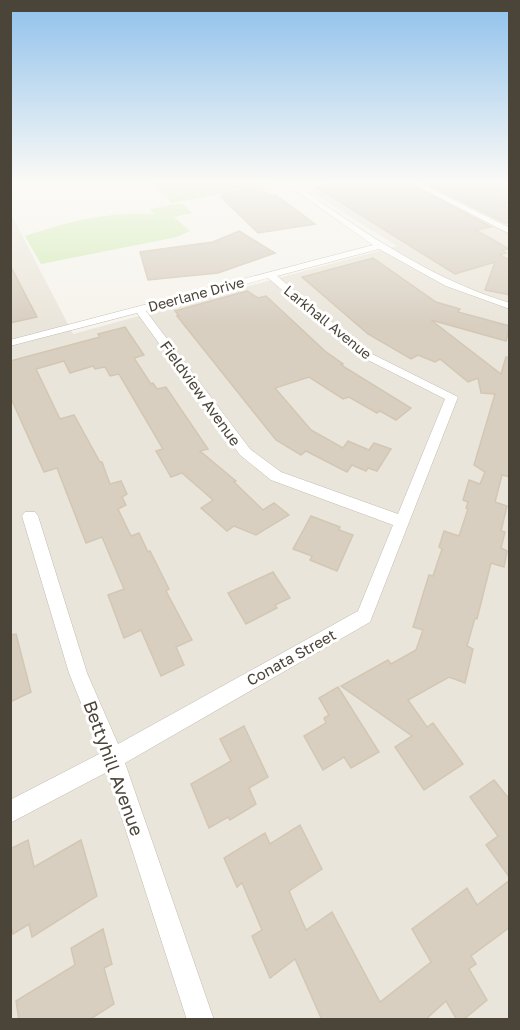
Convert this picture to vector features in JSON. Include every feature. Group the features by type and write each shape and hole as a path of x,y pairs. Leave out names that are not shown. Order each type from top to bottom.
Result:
{"street":[{"path":"356,229 438,281 510,306"},
{"name":"Deerlane Drive","path":"10,343 381,246"},
{"name":"Larkhall Avenue","path":"270,275 364,354 452,398"},
{"name":"Fieldview Avenue","path":"139,309 245,452 276,476 403,522"},
{"name":"Conata Street","path":"10,812 113,758 364,616 452,398"},
{"name":"Bettyhill Avenue","path":"30,516 78,673 113,758 201,1020"}],"shaded area":[{"path":"10,229 19,229 73,334 397,246 370,229 509,229 509,1019 11,1019"}],"green space":[{"path":"48,229 188,229 190,231 177,237 41,264 25,236"}],"building":[{"path":"254,229 283,229 258,233"},
{"path":"383,229 481,229 476,230 509,249 502,250 506,253 500,255 510,260 510,295 485,290 495,262 455,274"},
{"path":"239,231 275,253 218,273 148,280 140,252 213,242"},
{"path":"373,258 436,302 460,309 458,312 510,326 506,341 431,320 501,374 506,357 510,358 510,477 502,475 495,502 507,506 501,531 505,532 501,548 507,551 504,567 491,563 477,619 475,618 467,646 473,649 465,683 449,677 408,700 427,727 433,723 463,764 424,790 395,747 412,736 341,686 388,660 391,664 416,650 423,630 413,627 429,575 433,576 442,549 439,547 444,531 459,536 468,509 466,508 468,502 463,500 469,480 480,484 485,472 474,465 495,394 481,393 478,378 468,382 440,359 435,362 418,355 411,359 368,334 302,277"},
{"path":"10,265 37,317 10,323"},
{"path":"247,291 258,298 266,296 325,351 343,364 341,365 411,408 396,420 380,411 377,413 349,397 343,399 309,377 275,388 311,430 343,448 348,441 369,450 374,443 391,449 377,471 368,468 366,471 352,465 347,472 306,451 301,455 276,440 175,311"},
{"path":"125,327 144,355 134,358 151,384 153,383 157,389 166,387 208,449 200,451 236,481 234,482 263,510 274,503 289,515 256,535 234,526 227,531 201,508 213,500 182,473 171,477 156,451 163,449 119,374 110,376 105,367 95,369 93,366 70,373 64,361 36,369 60,419 74,415 102,462 110,484 121,481 127,494 122,497 126,505 118,509 131,536 139,533 148,552 150,551 169,589 166,591 192,640 176,647 184,665 161,676 141,630 124,638 108,595 124,589 102,537 86,543 57,468 44,472 10,396 10,361 100,337 98,334"},
{"path":"311,516 340,527 339,530 353,535 337,571 310,560 312,556 293,549"},
{"path":"273,572 290,598 275,605 277,608 246,624 228,593"},
{"path":"16,634 31,692 10,702 10,635"},
{"path":"338,687 379,752 351,768 344,757 323,770 304,736 326,723 324,718 329,715 319,698"},
{"path":"244,726 268,777 249,788 256,804 230,820 228,817 209,828 191,784 231,761 220,739"},
{"path":"494,780 510,800 510,878 486,845 498,836 470,797"},
{"path":"300,825 322,869 289,891 306,930 332,912 380,1002 431,962 412,929 467,888 477,905 510,880 510,927 471,956 476,964 469,969 487,1000 463,1020 457,1020 446,1001 425,1020 322,1020 295,959 270,978 252,936 262,930 242,883 237,887 224,858 265,833 270,844"},
{"path":"28,840 34,867 81,840 97,896 32,937 29,924 13,934 10,920 10,849"},
{"path":"103,929 112,964 104,968 114,1004 89,1020 19,1020 16,1001 75,965 71,948"}]}
